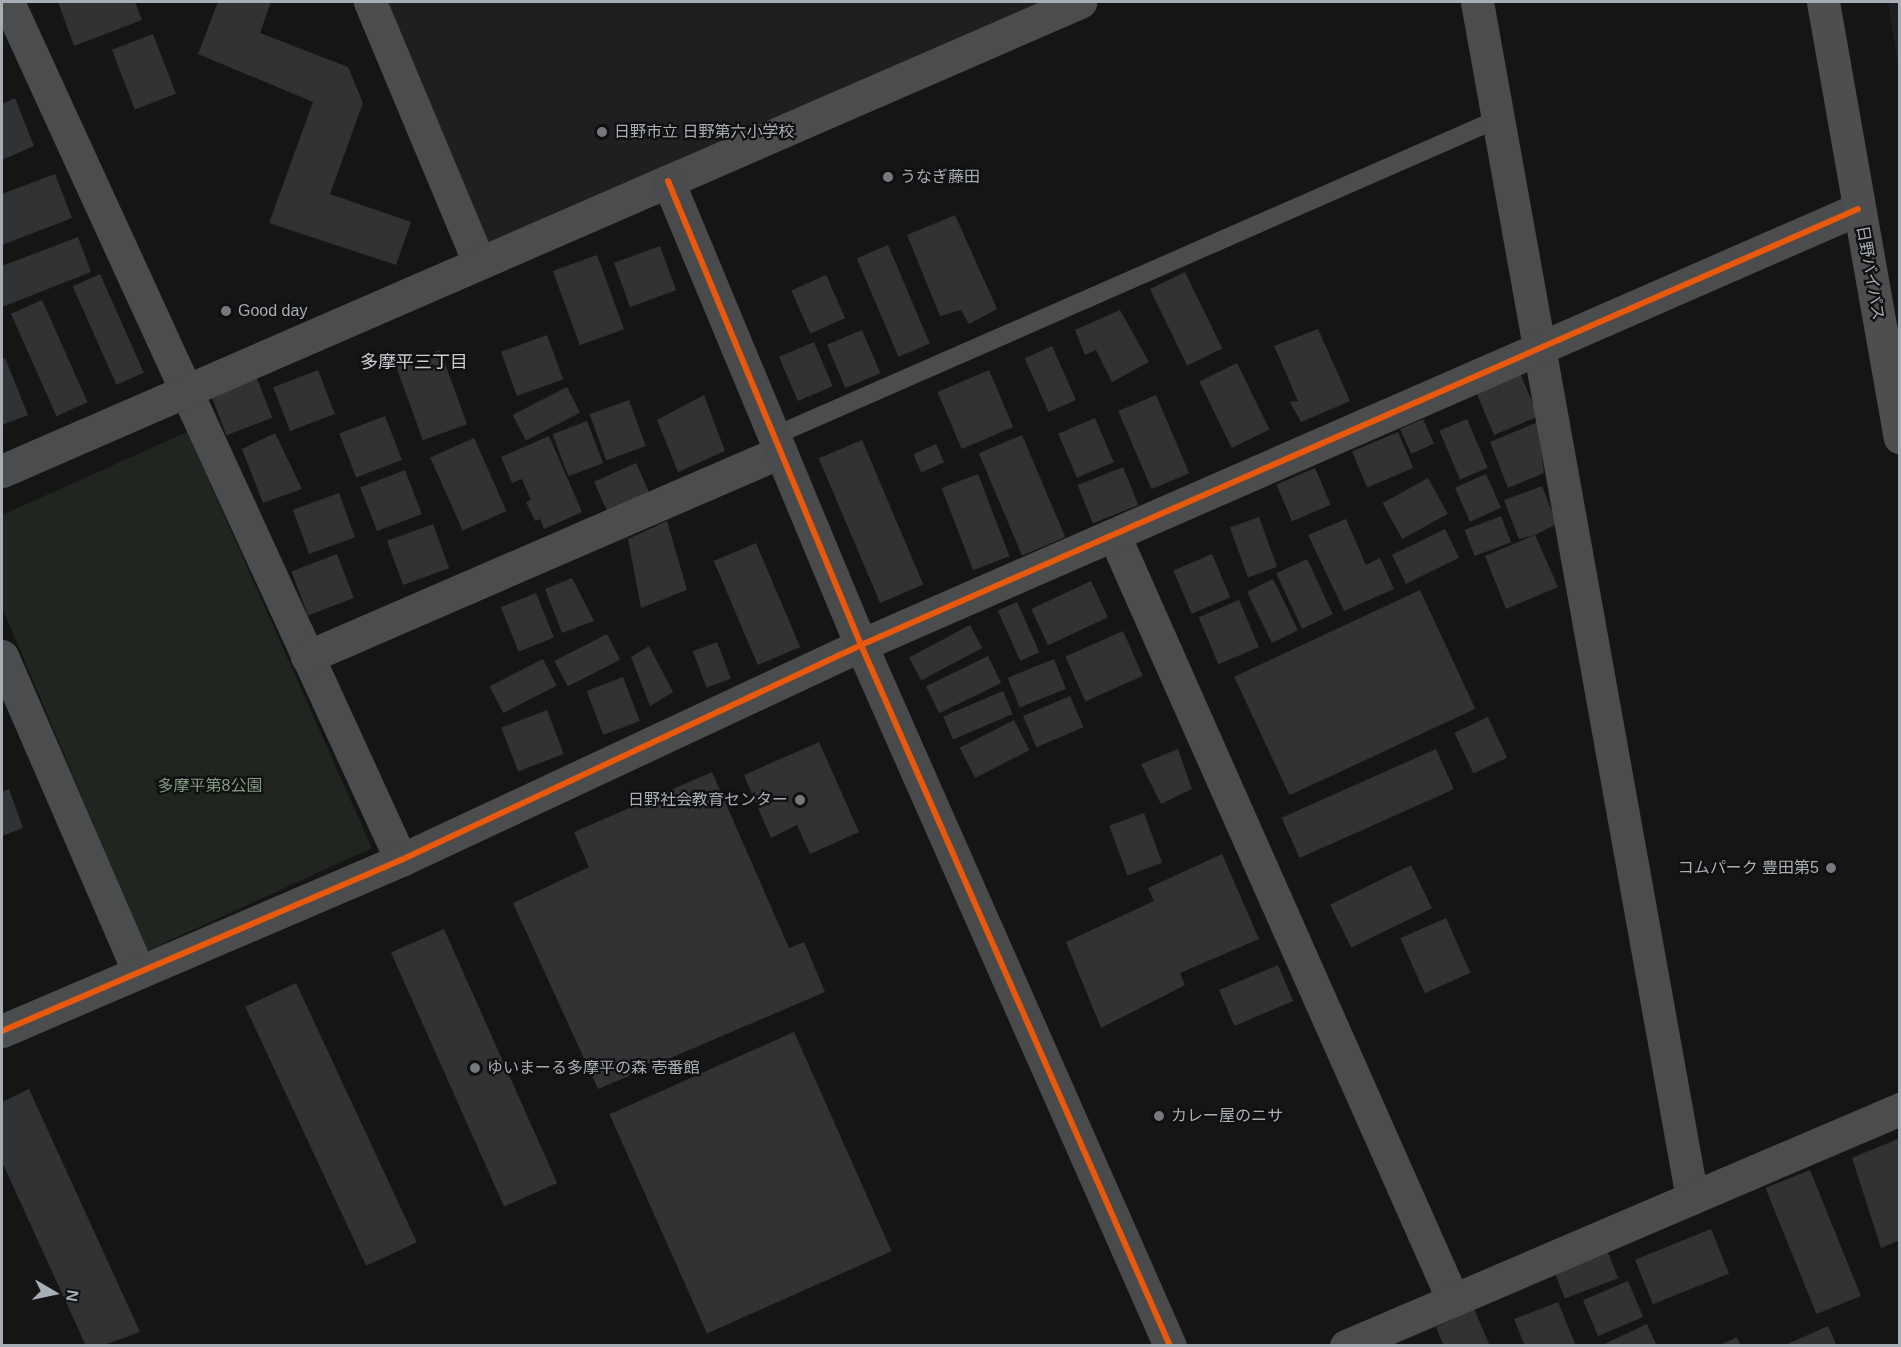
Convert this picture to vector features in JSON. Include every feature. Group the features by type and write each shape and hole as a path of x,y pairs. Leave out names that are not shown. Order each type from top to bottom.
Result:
{"highway":[{"name":"日野バイパス","path":"1823,2 1899,437"}],"street":[{"path":"8,2 401,860"},
{"path":"370,2 479,263"},
{"path":"2,471 1080,2"},
{"path":"1477,2 1537,349 1692,1198"},
{"path":"668,181 861,645 1170,1346"},
{"path":"2,1031 401,860 861,645 1858,209"},
{"path":"307,657 777,444"},
{"path":"1114,536 1453,1300"},
{"path":"2,656 139,972"},
{"path":"1346,1346 1899,1110"}],"lane":[{"path":"777,444 1498,119"}],"shaded area":[{"name":"日野市立 日野第六小学校","path":"370,2 1080,2 479,263"},
{"path":"1888,2 1899,2 1899,71"}],"green space":[{"name":"多摩平第8公園","path":"187,432 372,848 147,951 2,607 2,515"}],"building":[{"path":"58,2 135,2 142,20 74,46"},
{"path":"218,2 271,2 260,33 348,67 363,103 330,194 411,222 396,265 269,223 313,102 198,54"},
{"path":"153,34 176,94 135,110 112,50"},
{"path":"15,98 34,146 2,160 2,104"},
{"path":"55,174 72,218 2,245 2,194"},
{"path":"955,215 997,309 969,324 961,310 940,316 907,235"},
{"path":"78,237 91,272 2,307 2,266"},
{"path":"888,245 930,343 899,357 857,258"},
{"path":"660,246 676,290 630,307 614,263"},
{"path":"597,255 624,329 580,345 553,271"},
{"path":"1185,272 1222,348 1187,365 1150,289"},
{"path":"100,274 144,373 117,385 73,286"},
{"path":"826,275 845,318 810,333 791,290"},
{"path":"42,300 88,402 56,416 11,314"},
{"path":"1120,310 1149,362 1112,382 1096,350 1085,355 1075,330"},
{"path":"1318,329 1350,401 1301,422 1290,402 1298,401 1274,346"},
{"path":"862,330 880,373 845,388 827,345"},
{"path":"547,335 563,379 517,396 501,352"},
{"path":"814,342 833,386 798,401 779,357"},
{"path":"1052,346 1076,400 1049,412 1025,358"},
{"path":"440,350 467,424 423,440 396,366"},
{"path":"5,358 28,415 2,425 2,359"},
{"path":"1237,363 1269,430 1232,448 1199,381"},
{"path":"318,370 335,414 290,431 273,387"},
{"path":"989,370 1013,427 962,449 937,392"},
{"path":"255,373 272,418 226,435 209,391"},
{"path":"1520,373 1538,416 1494,435 1476,392"},
{"path":"567,387 580,413 526,441 513,415"},
{"path":"704,395 725,451 678,472 657,420"},
{"path":"1156,395 1189,473 1151,489 1118,411"},
{"path":"629,400 646,446 606,460 590,414"},
{"path":"385,416 402,460 356,477 339,434"},
{"path":"1095,418 1114,462 1077,478 1058,434"},
{"path":"1423,419 1434,444 1411,454 1400,429"},
{"path":"1467,419 1488,468 1460,480 1439,431"},
{"path":"587,421 603,463 569,476 552,434"},
{"path":"1538,422 1544,473 1508,488 1490,442"},
{"path":"1398,432 1413,468 1367,487 1352,452"},
{"path":"275,433 302,489 263,503 242,449"},
{"path":"1022,435 1065,537 1022,556 979,453"},
{"path":"549,436 582,512 544,529 540,519 535,521 526,502 531,500 522,479 512,483 501,457"},
{"path":"474,438 507,511 463,531 430,458"},
{"path":"862,440 923,585 880,603 819,458"},
{"path":"936,444 944,462 921,472 913,454"},
{"path":"636,463 650,494 608,513 594,482"},
{"path":"1123,467 1138,505 1093,523 1078,485"},
{"path":"1315,468 1331,505 1292,521 1276,484"},
{"path":"405,470 422,514 377,531 360,487"},
{"path":"978,474 1010,556 973,570 942,488"},
{"path":"1486,474 1501,508 1470,522 1455,488"},
{"path":"1428,478 1448,514 1402,539 1383,503"},
{"path":"1542,486 1557,524 1535,535 1519,539 1504,500"},
{"path":"339,493 355,537 309,554 293,510"},
{"path":"1501,516 1511,542 1475,556 1465,530"},
{"path":"1259,517 1277,567 1248,577 1230,528"},
{"path":"1346,519 1366,565 1380,558 1394,589 1344,611 1308,535"},
{"path":"667,521 687,590 641,608 628,539"},
{"path":"433,524 449,568 403,585 387,541"},
{"path":"1445,529 1459,558 1406,584 1392,555"},
{"path":"1535,535 1558,587 1506,609 1485,556"},
{"path":"756,543 800,647 758,665 714,561"},
{"path":"337,554 354,598 308,615 291,572"},
{"path":"1212,554 1230,597 1192,614 1173,570"},
{"path":"1307,559 1333,614 1302,629 1276,573"},
{"path":"572,578 594,621 562,633 545,589"},
{"path":"1273,579 1298,630 1272,643 1247,592"},
{"path":"1091,581 1108,617 1048,645 1031,609"},
{"path":"1420,590 1475,709 1290,795 1234,677"},
{"path":"536,593 554,638 519,652 501,607"},
{"path":"1239,600 1259,647 1218,664 1198,617"},
{"path":"1017,602 1039,652 1020,661 998,611"},
{"path":"970,625 982,648 921,680 909,657"},
{"path":"1123,631 1143,676 1085,701 1065,657"},
{"path":"607,634 620,660 568,687 554,661"},
{"path":"717,642 731,678 707,688 693,651"},
{"path":"649,646 673,692 650,706 631,657"},
{"path":"988,656 1001,683 939,713 926,686"},
{"path":"543,659 557,686 503,713 490,686"},
{"path":"1054,659 1066,689 1020,707 1008,678"},
{"path":"623,677 640,721 603,735 587,691"},
{"path":"1003,691 1013,714 953,739 943,716"},
{"path":"1070,696 1083,727 1036,747 1023,716"},
{"path":"547,710 564,754 518,771 501,728"},
{"path":"1488,717 1507,758 1473,773 1454,733"},
{"path":"1014,720 1029,750 975,778 960,748"},
{"name":"日野社会教育センター","path":"819,742 859,832 810,854 797,825 771,838 744,775"},
{"path":"1178,749 1192,789 1161,804 1141,764"},
{"path":"1436,749 1454,789 1300,858 1282,818"},
{"path":"712,772 789,948 804,942 825,992 598,1089 513,903 589,867 574,832"},
{"path":"9,789 23,828 2,836 2,792"},
{"path":"1144,813 1162,863 1127,875 1109,826"},
{"path":"1222,854 1259,939 1180,973 1185,985 1101,1028 1066,942 1154,901 1148,888"},
{"path":"1411,865 1432,908 1351,948 1330,904"},
{"path":"1446,918 1470,973 1425,993 1400,938"},
{"name":"ゆいまーる多摩平の森 壱番館","path":"444,929 557,1183 504,1207 391,953"},
{"path":"1278,965 1293,1001 1234,1026 1219,990"},
{"path":"296,983 417,1242 366,1266 245,1007"},
{"path":"794,1032 892,1251 707,1333 609,1114"},
{"path":"29,1089 140,1332 101,1346 86,1346 2,1162 2,1102"},
{"path":"1900,1138 1900,1240 1881,1248 1852,1158"},
{"path":"1810,1170 1861,1296 1816,1314 1765,1188"},
{"path":"1711,1229 1729,1274 1653,1304 1635,1260"},
{"path":"1608,1252 1618,1278 1565,1299 1555,1272"},
{"path":"1628,1281 1643,1317 1598,1336 1583,1300"},
{"path":"1558,1302 1576,1346 1525,1346 1514,1319"},
{"path":"1474,1309 1490,1346 1444,1346 1436,1327"},
{"path":"1647,1324 1657,1346 1600,1346"},
{"path":"1828,1326 1837,1346 1783,1346"},
{"path":"1737,1337 1741,1346 1718,1346"}],"cycle path":[{"path":"668,181 861,645 1170,1346"},
{"path":"2,1031 401,860 861,645 1858,209"}],"place":[{"name":"日野市立 日野第六小学校","path":"602,132"},
{"name":"うなぎ藤田","path":"888,177"},
{"name":"Good day","path":"226,311"},
{"name":"日野社会教育センター","path":"800,800"},
{"name":"コムパーク 豊田第5","path":"1831,868"},
{"name":"ゆいまーる多摩平の森 壱番館","path":"475,1068"},
{"name":"カレー屋のニサ","path":"1159,1116"}],"district":[{"name":"多摩平三丁目","path":"414,362"}]}
